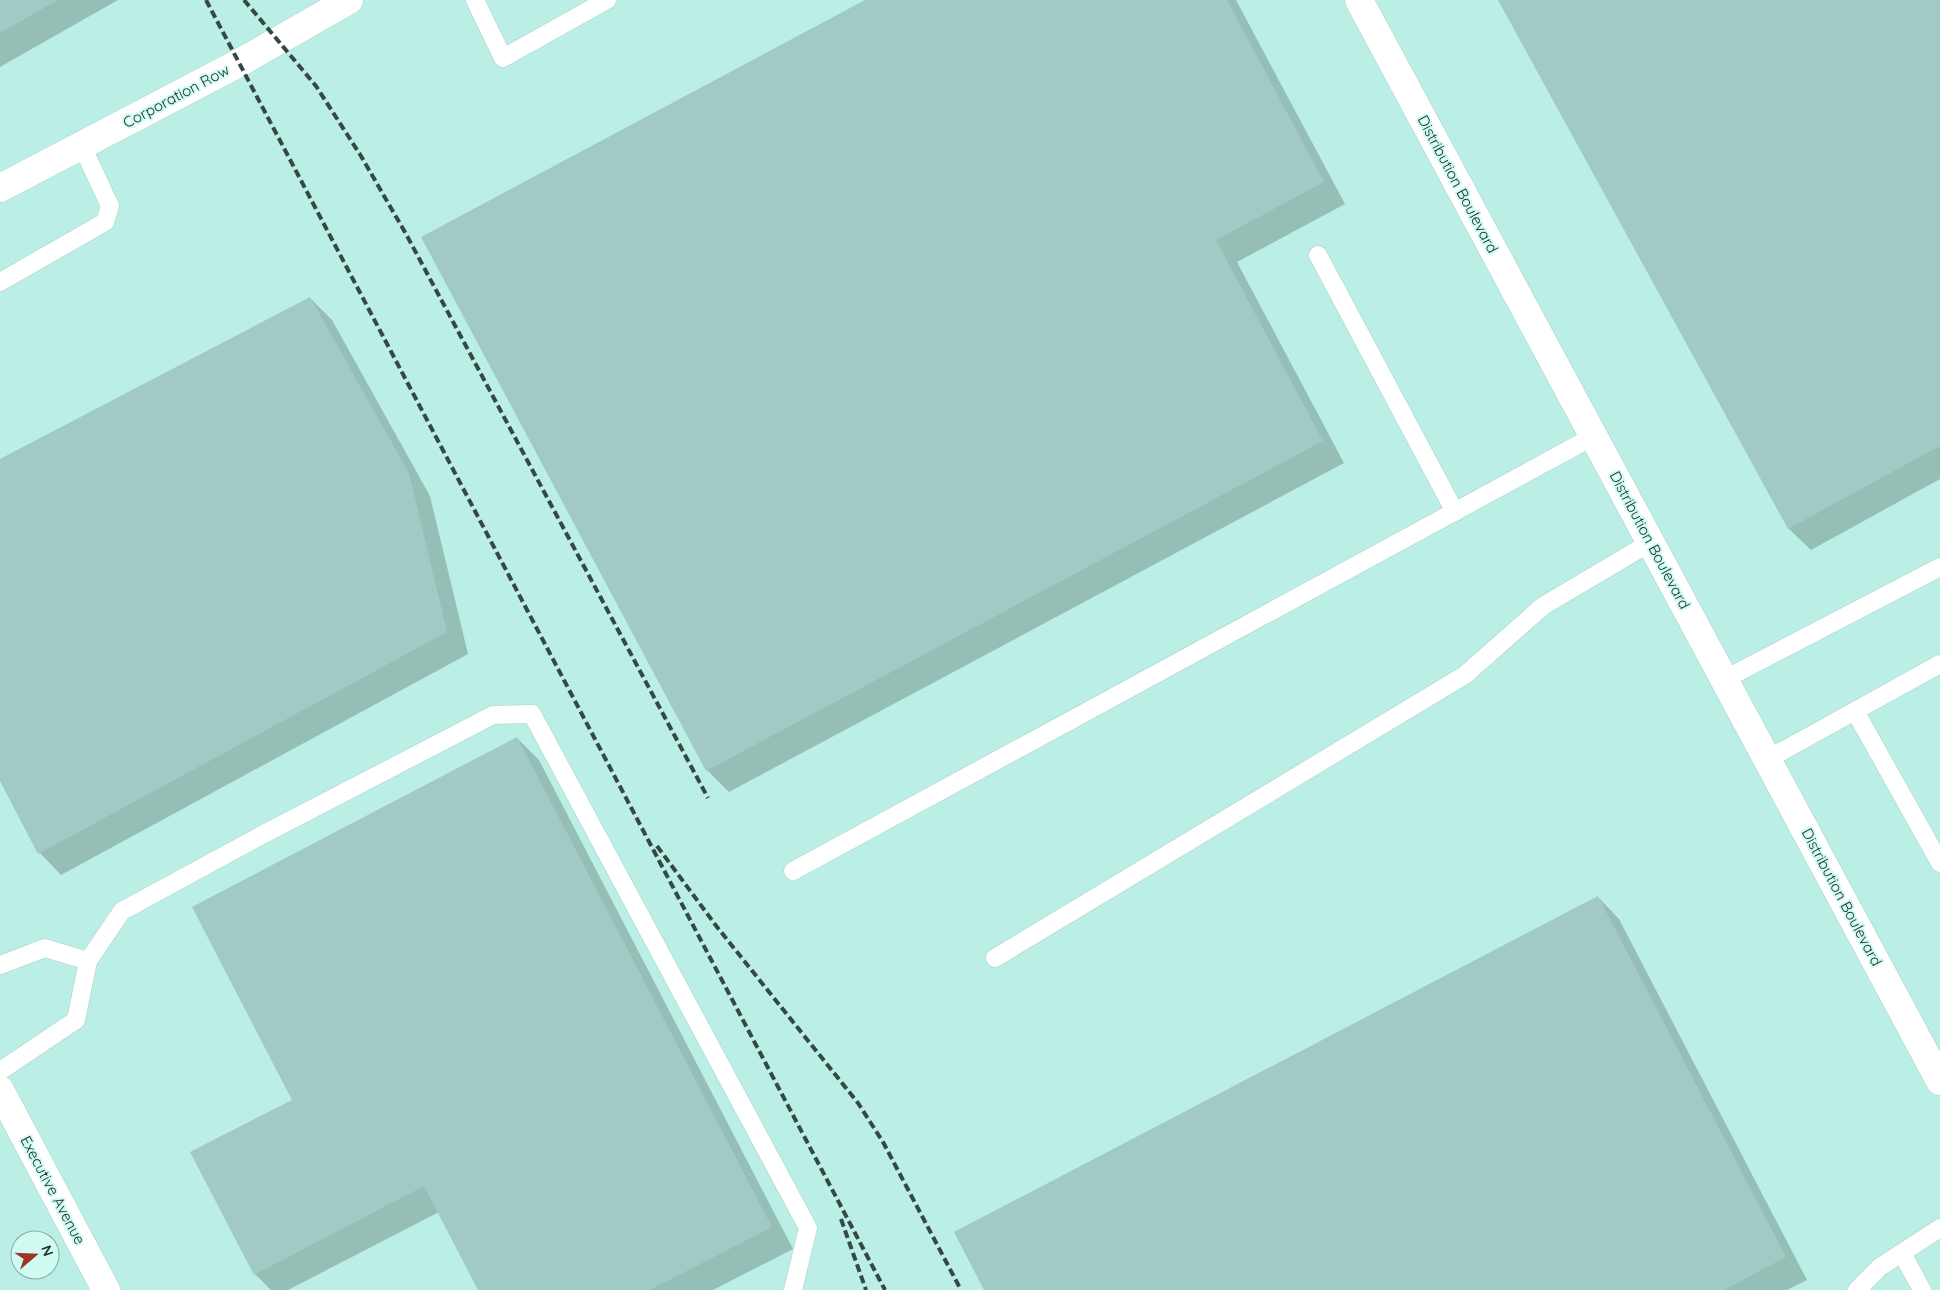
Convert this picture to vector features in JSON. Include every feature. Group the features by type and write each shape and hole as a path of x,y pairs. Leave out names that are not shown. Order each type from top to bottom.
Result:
{"street":[{"name":"Distribution Boulevard","path":"1359,0 1940,1082"},
{"name":"Corporation Row","path":"0,188 239,63 339,2"},
{"name":"Executive Avenue","path":"0,1090 106,1290"}],"lane":[{"path":"475,0 503,58 607,0"},
{"path":"0,282 104,222 110,206 82,146"},
{"path":"1318,255 1455,512"},
{"path":"793,871 1594,436"},
{"path":"995,958 1465,675 1543,606 1651,542"},
{"path":"1724,679 1940,567"},
{"path":"1768,759 1940,664"},
{"path":"1856,711 1940,863"},
{"path":"0,1071 76,1020 88,961 122,911 270,830 493,715 532,714 808,1228 793,1290"},
{"path":"0,965 45,948 88,961"},
{"path":"1858,1290 1880,1267 1940,1228"},
{"path":"1902,1253 1922,1290"}],"shaded area":[{"path":"0,0 1940,0 1940,1290 0,1290"}],"building":[{"path":"0,0 58,0 0,33"},
{"path":"865,0 1227,0 1324,182 1216,240 1323,441 706,771 421,237"},
{"path":"1498,0 1940,0 1940,446 1788,529"},
{"path":"310,297 409,473 447,632 38,854 0,781 0,459"},
{"path":"517,737 772,1227 650,1290 478,1290 424,1186 254,1275 190,1152 292,1100 192,907"},
{"path":"1598,896 1786,1257 1724,1290 984,1290 954,1232"}],"railway":[{"path":"206,0 885,1290"},
{"path":"244,0 316,86 361,156 406,234 708,798"},
{"path":"657,846 717,927 858,1103 883,1142 961,1290"},
{"path":"841,1219 866,1290"}]}
